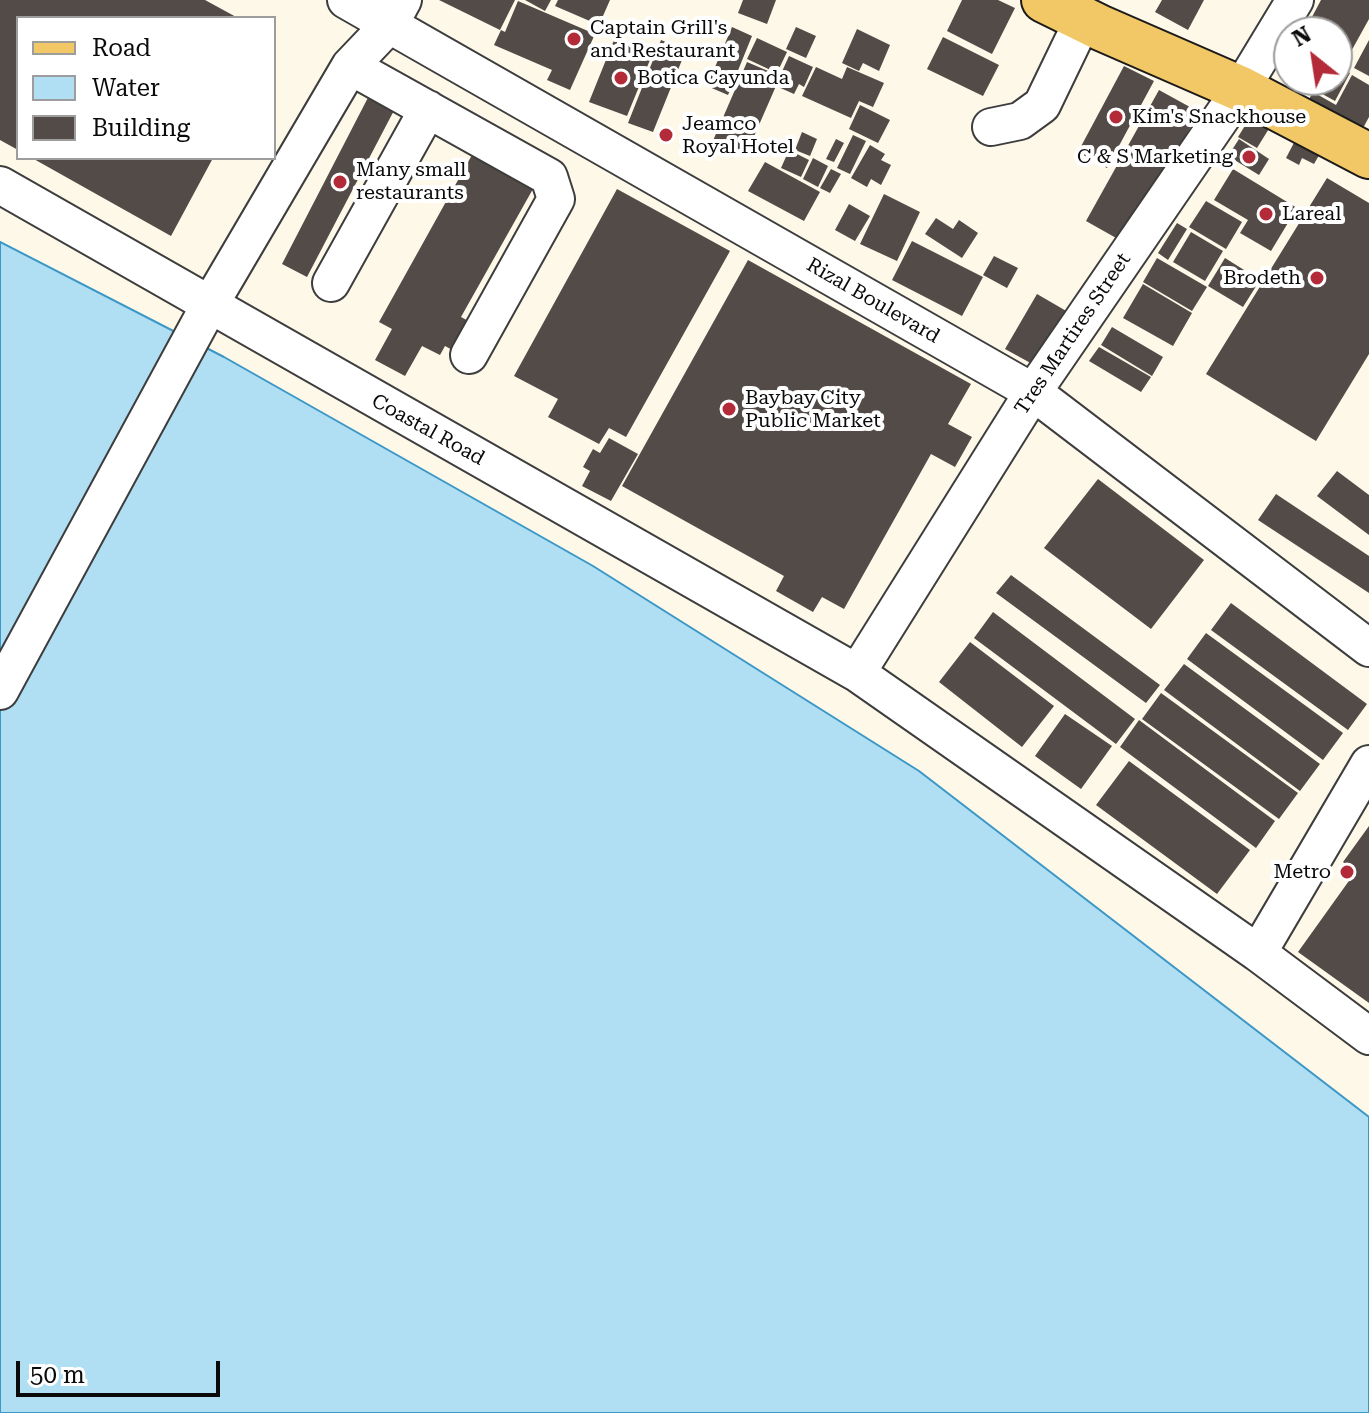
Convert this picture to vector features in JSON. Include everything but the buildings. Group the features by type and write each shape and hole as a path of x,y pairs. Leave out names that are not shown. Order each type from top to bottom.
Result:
{"main road":[{"path":"1044,0 1241,89 1369,156"}],"street":[{"name":"Rizal Boulevard","path":"346,0 396,12 1033,392 1369,648"},
{"name":"Tres Martires Street","path":"857,673 1033,392 1241,89 1295,0"},
{"path":"0,691 209,306 350,66 396,12"},
{"path":"991,127 1020,121 1042,105 1083,20"},
{"path":"350,66 549,177 556,199 469,355"},
{"path":"331,283 428,109"},
{"name":"Coastal Road","path":"0,185 857,673 1258,953 1369,1036"},
{"path":"1258,953 1369,764"}],"water":[{"path":"0,242 224,357 593,566 919,771 1369,1117 1369,1413 0,1413"}],"place":[{"name":"Captain Grill's and Restaurant","path":"574,39"},
{"name":"Botica Cayunda","path":"621,78"},
{"name":"Kim's Snackhouse","path":"1116,117"},
{"name":"Jeamco Royal Hotel","path":"666,135"},
{"name":"C & S Marketing","path":"1249,157"},
{"name":"Many small restaurants","path":"340,182"},
{"name":"Lareal","path":"1266,214"},
{"name":"Brodeth","path":"1317,278"},
{"name":"Baybay City Public Market","path":"729,409"},
{"name":"Metro","path":"1347,872"}]}
